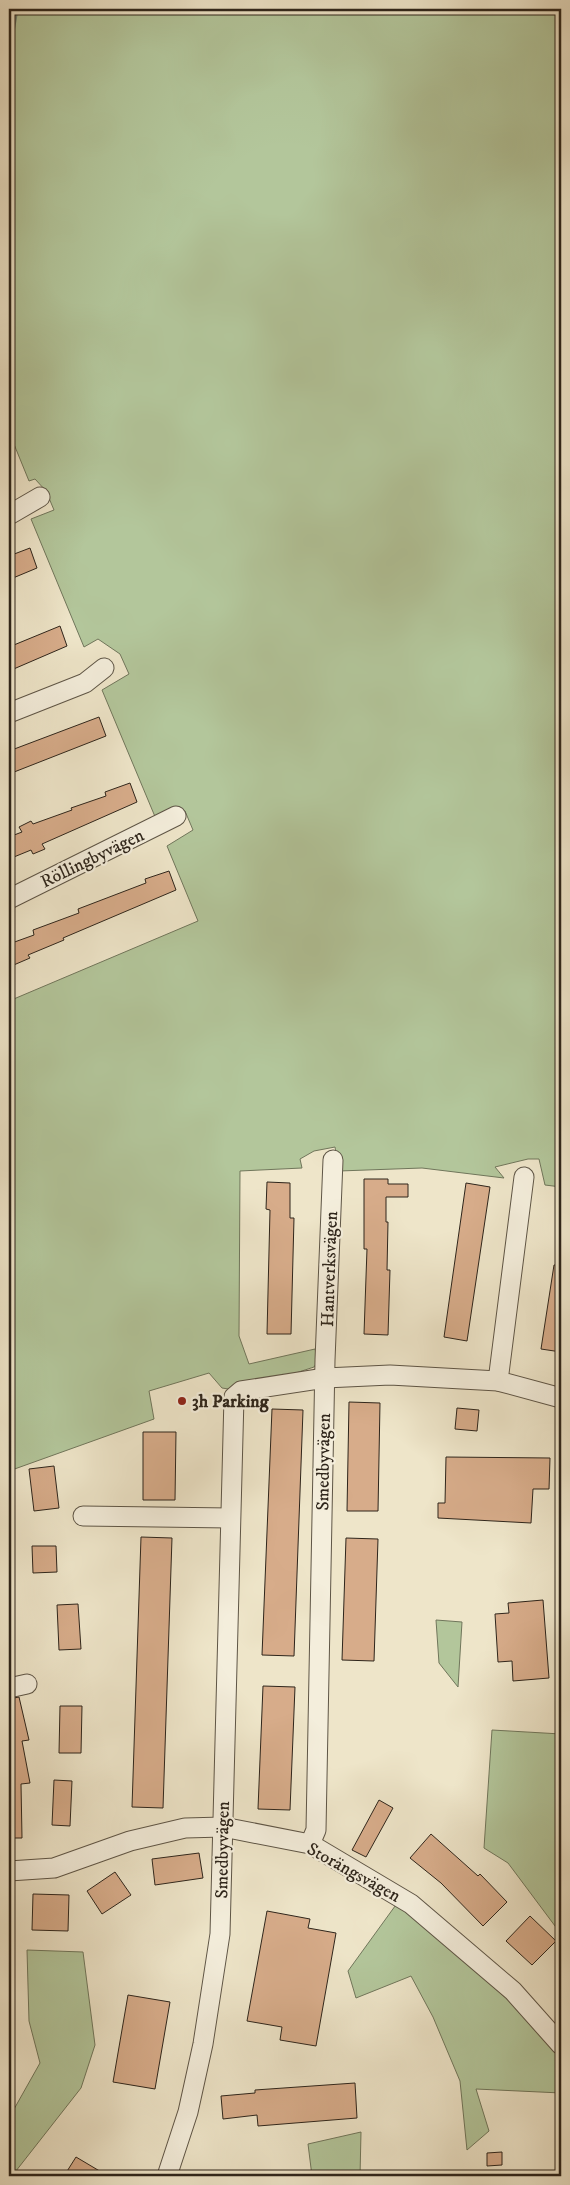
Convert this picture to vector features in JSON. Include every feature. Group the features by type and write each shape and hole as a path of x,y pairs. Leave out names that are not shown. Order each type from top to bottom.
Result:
{"street":[{"path":"9,515 40,497"},
{"path":"9,713 85,683 104,668"},
{"name":"Röllingbyvägen","path":"9,899 176,816"},
{"name":"Hantverksvägen","path":"324,1378 333,1160"},
{"path":"498,1381 524,1177"},
{"path":"324,1378 390,1375 498,1381 561,1398"},
{"name":"Smedbyvägen","path":"167,2176 188,2112 204,2035 220,1934 234,1397 241,1391 324,1378 316,1830 310,1844"},
{"path":"82,1516 230,1518"},
{"name":"Storängsvägen","path":"9,1871 54,1868 130,1841 185,1828 223,1827 310,1844 411,1904 513,1991 561,2045"}],"green space":[{"path":"9,9 561,9 561,1187 545,1185 539,1159 528,1159 495,1167 504,1178 422,1168 339,1171 335,1147 314,1151 300,1159 302,1168 240,1171 239,1336 249,1364 315,1349 318,1361 314,1367 241,1391 222,1388 209,1373 149,1391 154,1419 9,1471 9,1001 198,921 167,846 193,830 185,811 156,819 102,690 129,674 120,654 98,639 84,647 31,519 54,510 46,491 35,479 29,481 9,432"},
{"path":"436,1620 462,1622 458,1687 439,1663"},
{"path":"492,1730 561,1734 561,1934 508,1863 484,1848"},
{"path":"398,1902 534,2023 561,2056 561,2093 476,2089 489,2131 467,2150 460,2081 433,2017 411,1976 356,1998 348,1971"},
{"path":"27,1950 83,1952 95,2045 81,2088 12,2176 9,2176 9,2118 40,2063 29,2021"},
{"path":"361,2132 360,2176 312,2176 308,2144"}],"building":[{"path":"30,548 37,568 13,578 9,566 9,556"},
{"path":"60,626 67,646 9,671 9,647"},
{"path":"99,717 106,736 9,774 9,751"},
{"path":"130,783 137,802 42,844 45,849 33,854 31,850 9,859 9,837 22,832 19,827 31,821 33,824 72,810 71,808 106,796 105,792"},
{"path":"169,871 176,890 63,938 64,940 28,955 30,958 9,967 9,944 34,935 33,930 79,913 78,909 146,883 145,879"},
{"path":"364,1179 388,1179 388,1184 408,1184 408,1197 386,1197 386,1222 388,1222 387,1270 390,1270 388,1335 364,1334 367,1249 364,1249"},
{"path":"267,1182 290,1183 290,1218 294,1218 291,1334 267,1334 270,1210 266,1209"},
{"path":"466,1183 490,1187 467,1341 444,1337"},
{"path":"554,1265 561,1265 561,1352 541,1349"},
{"path":"349,1402 380,1403 378,1511 347,1511"},
{"path":"457,1408 479,1410 477,1431 455,1429"},
{"path":"272,1409 303,1410 294,1656 262,1655"},
{"path":"143,1432 176,1432 175,1500 143,1500"},
{"path":"446,1457 550,1458 549,1489 533,1489 531,1523 438,1518 438,1503 445,1503"},
{"path":"54,1466 59,1508 34,1511 29,1469"},
{"path":"141,1537 172,1538 163,1808 132,1807"},
{"path":"346,1538 378,1539 374,1661 342,1660"},
{"path":"32,1546 56,1546 57,1572 33,1573"},
{"path":"543,1600 549,1678 513,1681 512,1661 498,1662 495,1614 509,1613 508,1603"},
{"path":"78,1604 81,1649 59,1650 57,1605"},
{"path":"263,1686 295,1687 290,1810 258,1809"},
{"path":"19,1697 29,1740 22,1741 30,1783 21,1784 22,1838 9,1838 9,1699"},
{"path":"60,1706 82,1706 81,1753 59,1753"},
{"path":"54,1780 72,1781 70,1826 52,1825"},
{"path":"379,1800 393,1808 366,1857 352,1850"},
{"path":"431,1834 478,1876 480,1874 507,1902 483,1926 441,1883 410,1858"},
{"path":"199,1853 203,1878 155,1885 152,1859"},
{"path":"115,1872 131,1895 102,1914 87,1891"},
{"path":"33,1894 69,1895 68,1931 32,1930"},
{"path":"267,1911 310,1919 308,1928 336,1933 316,2046 280,2040 282,2027 247,2021"},
{"path":"530,1916 556,1941 532,1965 506,1941"},
{"path":"128,1995 170,2002 155,2089 113,2082"},
{"path":"355,2083 357,2118 258,2126 257,2115 223,2119 221,2096 255,2093 255,2090"},
{"path":"502,2152 502,2165 487,2166 487,2153"},
{"path":"76,2157 108,2176 64,2176"}],"waterway":[{"path":"9,49 16,9"}],"place":[{"name":"3h Parking","path":"182,1401"}]}
